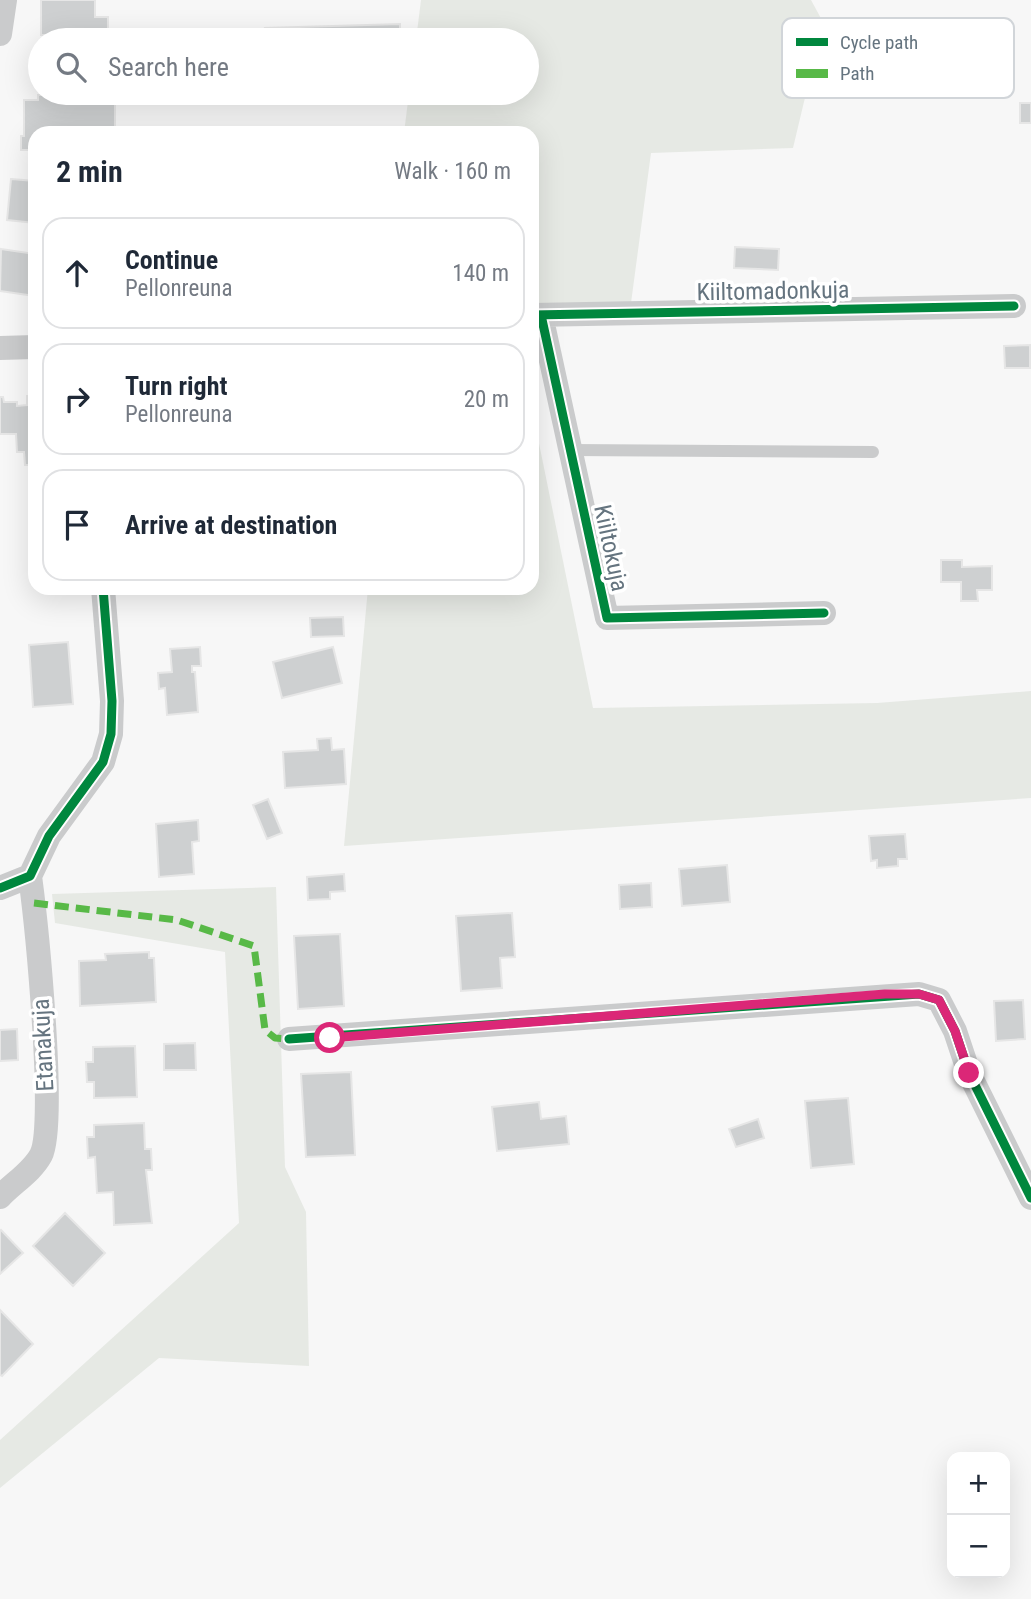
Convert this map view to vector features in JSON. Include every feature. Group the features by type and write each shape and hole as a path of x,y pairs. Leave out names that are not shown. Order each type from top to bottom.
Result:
{"street":[{"path":"0,34 5,0"},
{"name":"Kiiltomadonkuja","path":"539,315 1014,306"},
{"name":"Kiiltokuja","path":"539,327 570,450 607,618 824,613"},
{"path":"0,348 28,347"},
{"path":"0,888 30,876 49,836 103,762 111,734 113,701 104,595"},
{"name":"Etanakuja","path":"0,1197 42,1153 47,1128 42,1012 30,876"},
{"path":"289,1039 919,994 939,1000 955,1031 975,1086 1031,1198"}],"lane":[{"path":"570,450 873,452"}],"shaded area":[{"path":"421,0 811,0 821,18 782,18 782,98 805,98 793,148 651,153 631,303 539,306 539,126 405,126 408,105 539,105 539,28 418,28"},
{"path":"539,443 593,708 877,703 1031,691 1031,798 344,846 367,595 539,595"},
{"path":"276,887 285,1167 306,1212 309,1366 159,1358 0,1488 0,1440 239,1223 225,952 55,923 52,894"}],"building":[{"path":"41,0 95,0 95,17 108,17 108,28 41,28"},
{"path":"400,24 400,28 265,28"},
{"path":"24,100 28,100 28,105 115,105 115,126 28,126 28,150 21,150 21,136 24,136"},
{"path":"1020,103 1031,103 1031,123 1020,123"},
{"path":"11,179 28,180 28,222 7,220"},
{"path":"735,247 779,249 778,270 734,268"},
{"path":"1,249 28,253 28,295 0,291"},
{"path":"1030,345 1030,368 1005,368 1004,346"},
{"path":"28,396 28,465 25,465 24,452 17,452 16,434 0,434 0,397 3,397 4,402 17,402 17,406 27,405"},
{"path":"941,560 962,560 962,567 992,566 992,590 977,590 978,601 961,601 961,582 941,582"},
{"path":"343,617 344,636 311,637 310,618"},
{"path":"68,642 73,704 33,707 29,645"},
{"path":"200,647 201,666 192,666 192,672 195,672 198,712 167,715 165,688 159,689 158,673 172,672 170,649"},
{"path":"333,647 342,683 282,698 273,662"},
{"path":"331,738 332,750 344,749 346,784 285,788 283,752 318,750 317,739"},
{"path":"268,799 282,833 267,839 253,805"},
{"path":"198,820 199,841 192,842 194,874 159,877 156,824"},
{"path":"905,834 907,859 898,859 898,866 877,868 877,860 871,861 869,836"},
{"path":"727,865 730,902 682,906 679,869"},
{"path":"344,874 345,891 330,892 330,899 308,900 307,877"},
{"path":"651,883 652,907 620,909 619,885"},
{"path":"512,913 515,957 500,958 502,988 461,991 456,916"},
{"path":"340,934 344,1006 298,1009 294,936"},
{"path":"149,952 149,958 154,958 156,1002 80,1006 79,961 106,960 105,954"},
{"path":"1023,1000 1025,1039 996,1041 994,1001"},
{"path":"17,1029 18,1060 0,1061 0,1030"},
{"path":"195,1043 196,1070 164,1070 164,1044"},
{"path":"135,1046 137,1097 94,1098 94,1082 87,1082 86,1062 93,1062 93,1047"},
{"path":"351,1072 355,1155 306,1157 301,1074"},
{"path":"848,1098 854,1164 811,1168 805,1101"},
{"path":"539,1102 541,1119 566,1116 569,1144 497,1151 492,1107"},
{"path":"758,1119 764,1138 736,1147 729,1129"},
{"path":"144,1123 145,1149 151,1149 152,1170 146,1170 152,1223 114,1225 113,1192 97,1193 95,1157 88,1158 87,1137 94,1137 94,1125"},
{"path":"65,1213 105,1253 73,1286 33,1246"},
{"path":"0,1231 23,1253 0,1274"},
{"path":"0,1310 33,1344 2,1376 0,1375"}],"marked path":[{"path":"34,903 177,920 254,946 265,1030 275,1038 289,1039"}],"cycle path":[{"path":"539,315 1014,306"},
{"path":"541,315 607,618 824,613"},
{"path":"0,888 30,876 49,836 103,762 111,734 112,701 104,595"},
{"path":"289,1039 919,994 939,1000 955,1031 969,1073 1031,1198"}],"route":[{"path":"330,1038 885,994 919,994 939,1000 955,1031 969,1073"}]}
